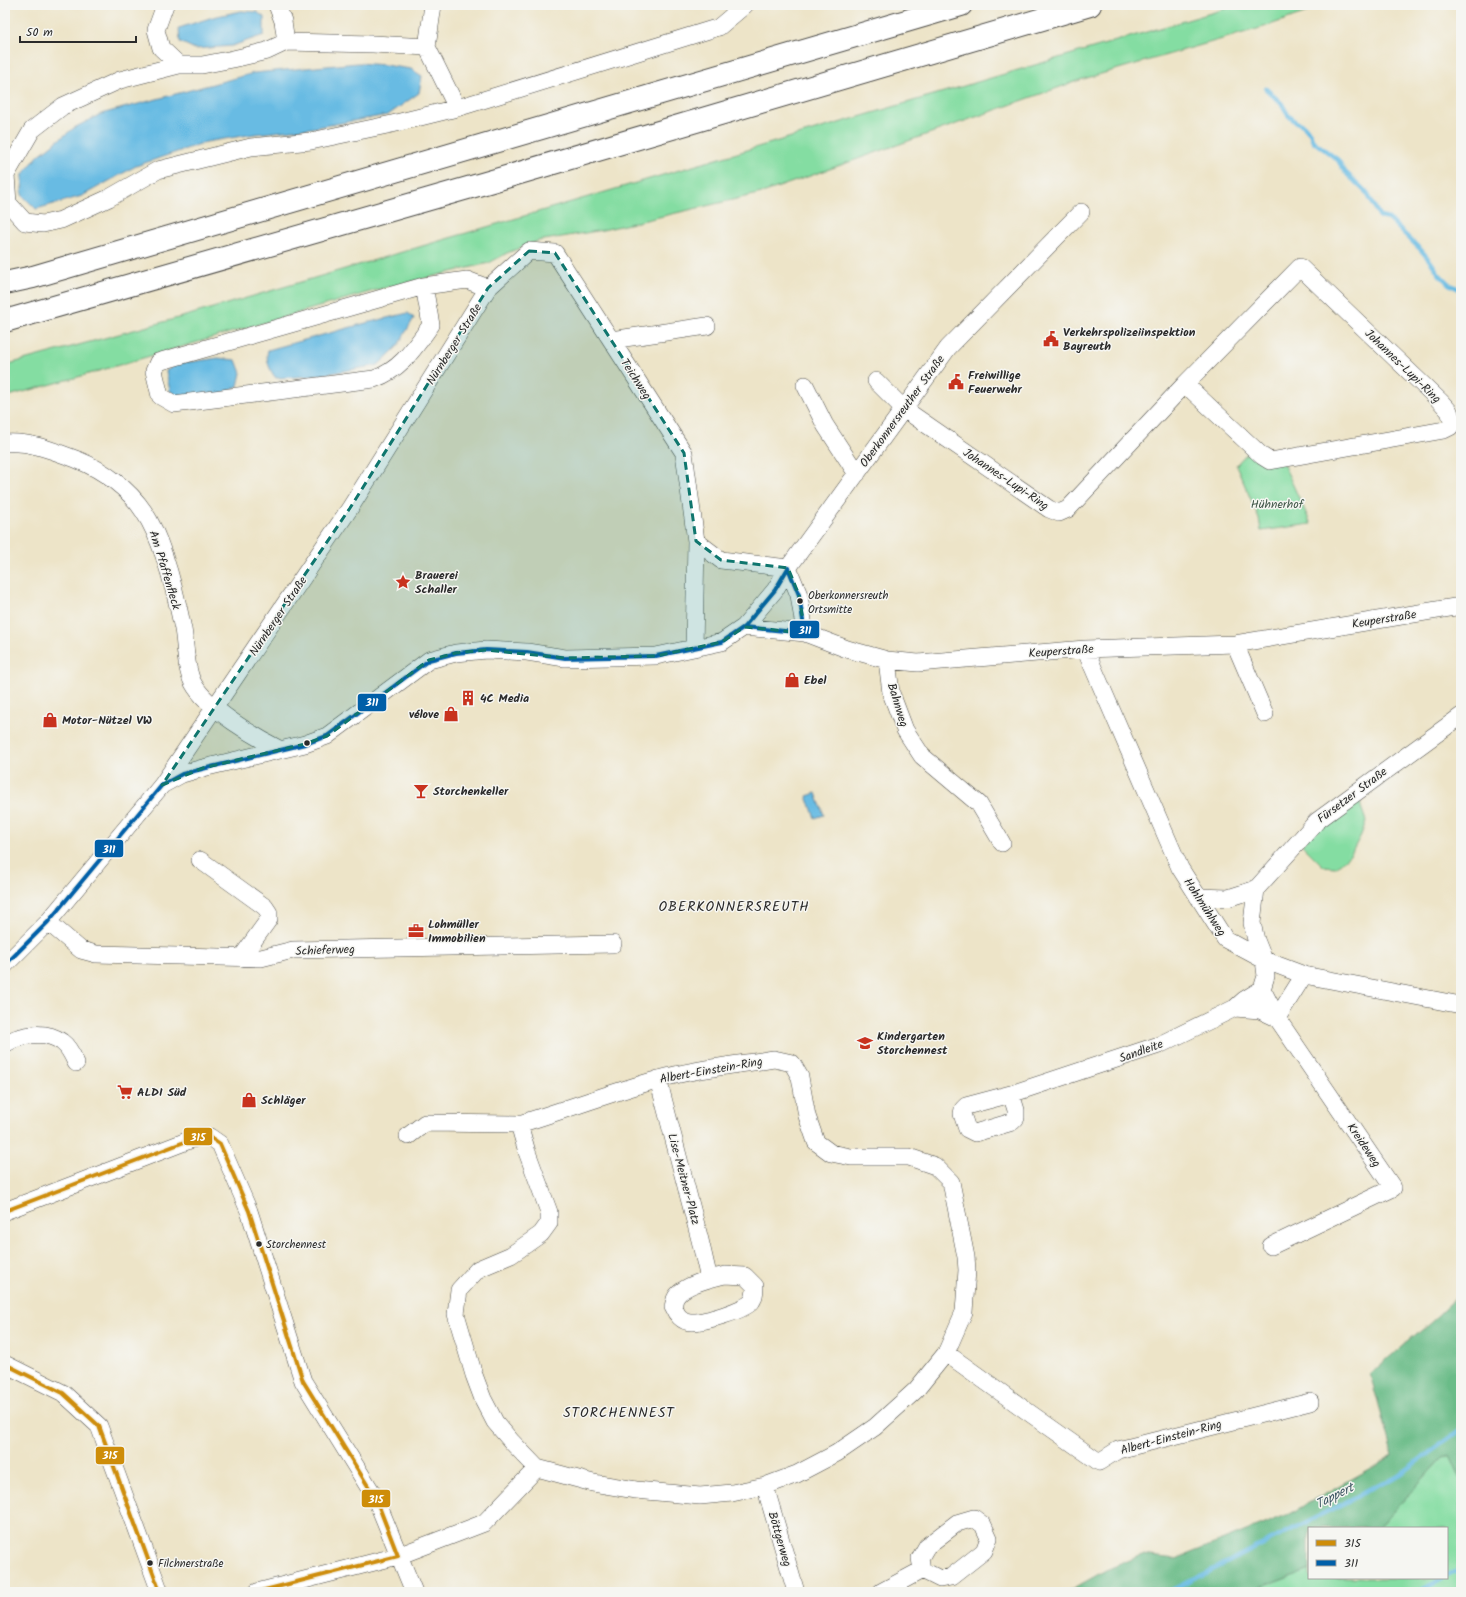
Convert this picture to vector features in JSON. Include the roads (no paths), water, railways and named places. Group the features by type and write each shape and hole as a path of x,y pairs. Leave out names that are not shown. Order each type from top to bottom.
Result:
{"highway":[{"path":"5,283 33,277 960,5"},
{"path":"5,321 1090,5"}],"street":[{"path":"165,5 156,30 161,48 179,65"},
{"path":"277,5 283,21 286,42"},
{"path":"433,5 427,47 457,108"},
{"path":"427,47 286,42 267,51 233,59 202,65 179,65 120,80 70,102 32,130 6,175 8,203 25,222 43,224 61,220 109,198 158,170 251,147 311,141 392,124 457,108 719,27 745,5"},
{"name":"Oberkonnersreuther Straße","path":"162,785 182,774 305,744 327,736 430,660 456,653 486,650 527,652 565,658 656,656 722,642 744,627 774,590 788,568 948,348 1081,212"},
{"name":"Nürnberger Straße","path":"9,961 48,922 162,785 350,508 488,288 529,251"},
{"name":"Teichweg","path":"529,251 555,253 684,453 696,541 694,648"},
{"name":"Johannes-Lupi-Ring","path":"904,409 1049,509 1059,513 1068,509 1185,384 1300,266 1441,402 1449,411 1453,423 1450,428 1444,430 1270,461 1262,456 1185,384"},
{"path":"424,286 431,325 411,353 388,374 374,379 174,404 160,396 154,372 158,362 424,286 467,280 488,288"},
{"path":"611,340 707,326"},
{"path":"876,381 904,409"},
{"path":"805,385 825,425 857,474"},
{"name":"Am Pfaffenfleck","path":"5,443 19,442 43,447 85,463 117,483 144,511 153,529 166,565 182,629 192,681 197,690 215,708"},
{"path":"696,541 722,560 788,568 799,596 805,633"},
{"name":"Keuperstraße","path":"887,660 918,663 1085,649 1235,644 1461,606"},
{"path":"744,627 805,633 847,649 887,660"},
{"path":"1235,644 1265,714"},
{"name":"Hohlmühlweg","path":"1085,649 1180,868 1225,939 1264,960 1304,974 1461,1005"},
{"name":"Bahnweg","path":"887,660 891,693 905,730 922,756 979,804 1002,843"},
{"path":"215,708 243,729 281,750"},
{"name":"Fürsetzer Straße","path":"1256,889 1317,821 1461,716"},
{"path":"200,860 266,907 269,913 269,919 241,958"},
{"path":"1198,897 1228,898 1256,889 1252,923 1256,940 1264,960 1266,976 1262,989"},
{"name":"Schieferweg","path":"48,922 81,950 96,954 261,958 293,950 613,944"},
{"path":"1235,1008 1260,1010 1277,1018 1304,974"},
{"name":"Sandleite","path":"1011,1094 1159,1045 1235,1008 1244,1000 1262,989"},
{"name":"Kreideweg","path":"1262,989 1277,1018 1393,1188 1271,1246"},
{"path":"5,1044 27,1036 37,1035 50,1037 62,1042 69,1049 76,1063"},
{"name":"Albert-Einstein-Ring","path":"408,1136 425,1123 519,1124 589,1100 658,1079 774,1059 792,1063 800,1077 806,1116 816,1142 831,1153 851,1157 909,1157 935,1166 951,1182 966,1257 967,1270 964,1312 946,1353 916,1390 876,1427 837,1453 797,1474 765,1486 732,1493 700,1496 636,1490 593,1483 537,1468"},
{"name":"Lise-Meitner-Platz","path":"658,1079 709,1278"},
{"path":"257,1592 398,1556 484,1523 537,1468 495,1422 483,1399 474,1375 456,1314 460,1290 478,1269 512,1255 541,1234 548,1222 549,1212 527,1152 519,1124"},
{"path":"5,1211 200,1136 210,1137 220,1144 249,1211 304,1381 376,1499 414,1592"},
{"name":"Albert-Einstein-Ring","path":"946,1353 1099,1462 1118,1450 1310,1402"},
{"path":"5,1364 63,1393 99,1426 160,1592"},
{"name":"Böttgerweg","path":"765,1486 796,1592"},
{"path":"881,1592 922,1570"}],"water":[{"path":"241,11 257,12 264,17 264,35 232,46 195,49 180,42 179,28 213,17"},
{"path":"358,63 411,69 422,76 419,93 388,115 312,128 255,134 206,142 136,166 82,196 36,209 22,195 23,174 39,155 74,128 101,114 254,73"},
{"path":"408,313 414,318 397,347 378,365 315,376 276,378 270,368 267,357 268,350"},
{"path":"218,358 236,360 241,373 238,386 222,394 179,398 170,391 166,371 176,364"},
{"path":"816,793 824,815 815,818 807,796"}],"waterway":[{"path":"1266,89 1282,104 1288,115 1296,122 1303,125 1310,133 1313,141 1338,160 1345,172 1367,193 1380,217 1389,219 1421,250 1439,274 1449,284 1461,290"},
{"name":"Tappert","path":"1169,1592 1397,1476 1461,1430"},
{"path":"1448,1576 1461,1569"},
{"path":"1418,1592 1442,1579"}],"place":[{"name":"Verkehrspolizeiinspektion Bayreuth","path":"1051,339"},
{"name":"Freiwillige Feuerwehr","path":"956,382"},
{"name":"Brauerei Schaller","path":"403,582"},
{"name":"Oberkonnersreuth Ortsmitte","path":"800,601"},
{"name":"Ebel","path":"792,680"},
{"name":"4C Media","path":"468,698"},
{"name":"vélove","path":"451,714"},
{"name":"Motor-Nützel VW","path":"50,720"},
{"name":"Storchenkeller","path":"421,791"},
{"name":"Lohmüller Immobilien","path":"416,931"},
{"name":"Kindergarten Storchennest","path":"865,1043"},
{"name":"ALDI Süd","path":"125,1092"},
{"name":"Schläger","path":"249,1100"},
{"name":"Storchennest","path":"259,1244"},
{"name":"Filchnerstraße","path":"150,1563"}],"district":[{"name":"OBERKONNERSREUTH","path":"734,906"},
{"name":"STORCHENNEST","path":"619,1412"}],"park label":[{"name":"Hühnerhof","path":"1277,504"}]}
